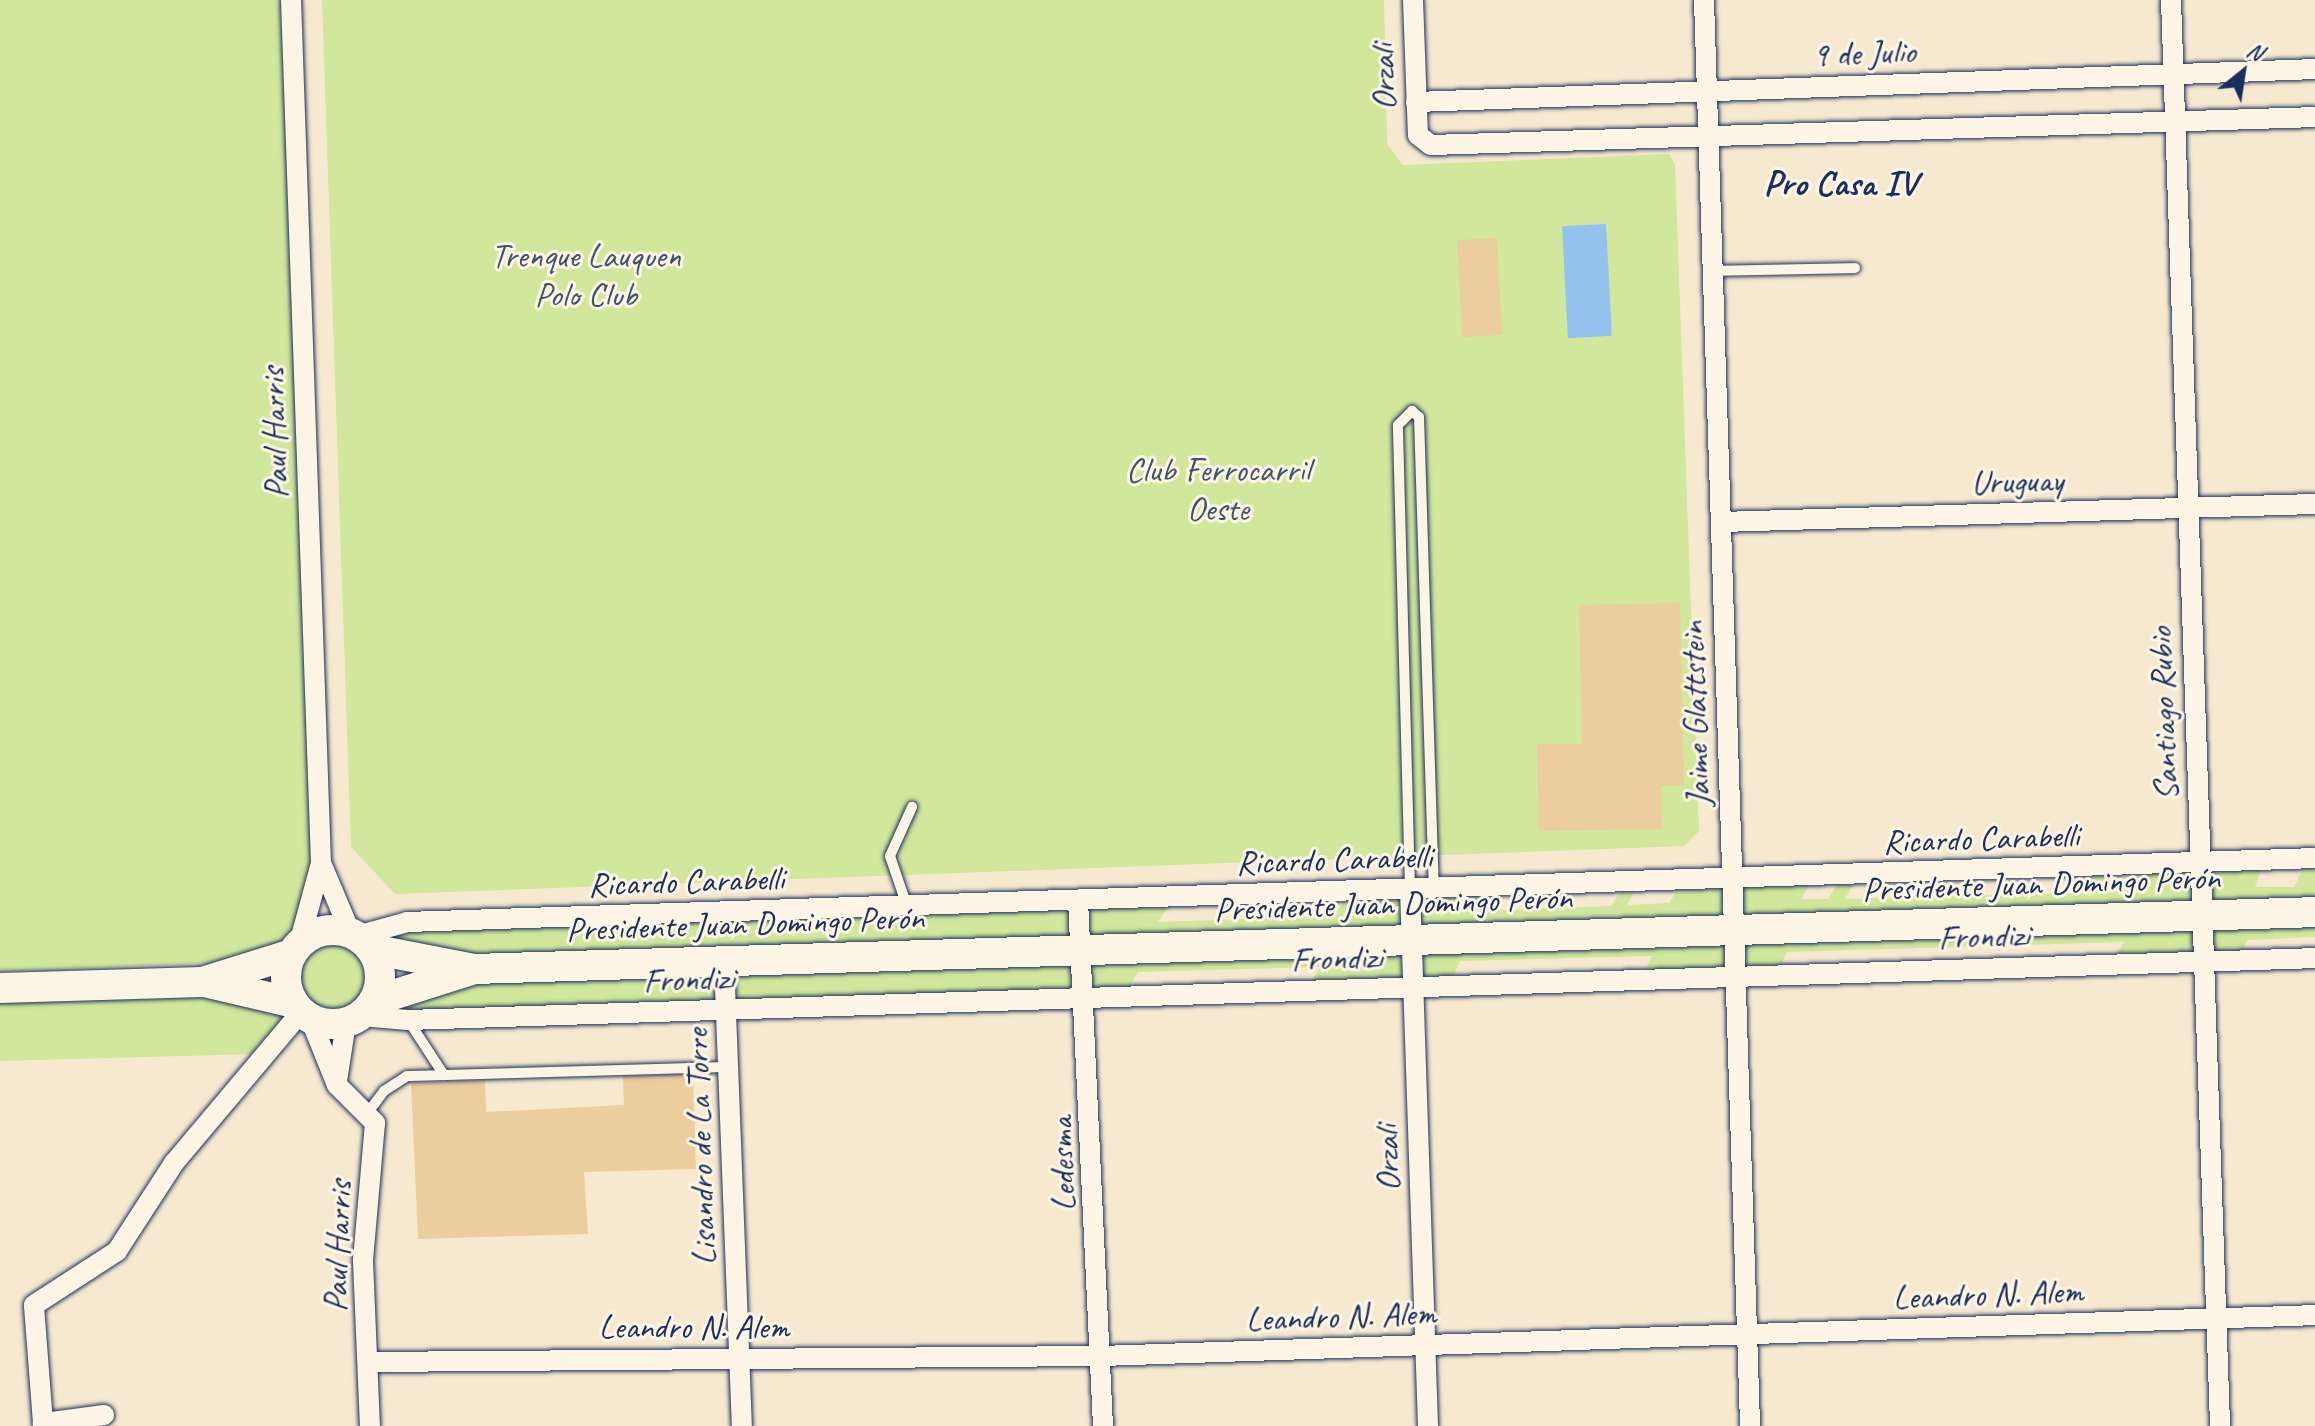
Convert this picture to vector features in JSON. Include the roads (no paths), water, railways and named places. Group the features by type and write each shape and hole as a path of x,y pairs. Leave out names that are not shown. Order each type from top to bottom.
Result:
{"main road":[{"name":"Presidente Juan Domingo Perón","path":"359,940 474,969 2315,912"},
{"path":"0,988 202,982 296,949 324,931 359,940 380,975 360,1013 301,1011 202,982"},
{"path":"296,949 285,979 301,1011"},
{"name":"Presidente Juan Domingo Perón","path":"360,1013 474,969"}],"street":[{"name":"Paul Harris","path":"291,0 321,863 296,949"},
{"name":"Orzali","path":"1413,0 1418,135 1431,145 1708,137"},
{"name":"Jaime Glattstein","path":"1704,0 1750,1426"},
{"name":"Santiago Rubio","path":"2171,0 2220,1426"},
{"name":"9 de Julio","path":"1416,102 2315,69"},
{"path":"1708,137 2315,117"},
{"name":"Uruguay","path":"1721,522 2315,504"},
{"name":"Ricardo Carabelli","path":"359,940 407,922 2315,858"},
{"name":"Paul Harris","path":"321,863 359,940"},
{"name":"Orzali","path":"1410,889 1428,1426"},
{"name":"Ledesma","path":"1078,900 1088,998 1103,1426"},
{"name":"Frondizi","path":"360,1013 408,1020 2315,958"},
{"name":"Lisandro de La Torre","path":"724,961 742,1426"},
{"path":"104,1415 43,1423 34,1305 117,1251 174,1163 301,1011 337,1085 369,1111"},
{"path":"337,1085 360,1013"},
{"name":"Paul Harris","path":"369,1111 375,1123 363,1261 370,1426"},
{"name":"Leandro N. Alem","path":"368,1362 1101,1356 2315,1315"}],"lane":[{"path":"1712,271 1855,268"},
{"path":"1410,889 1398,425 1412,411 1419,417 1434,888"},
{"path":"907,906 890,856 912,807"},
{"path":"408,1020 444,1075"},
{"path":"369,1111 384,1091 407,1076 730,1067"}],"water":[{"path":"1606,224 1612,336 1568,338 1562,226"}],"district":[{"name":"Pro Casa IV","path":"1840,184"}],"park label":[{"name":"Trenque Lauquen Polo Club","path":"586,274"},
{"name":"Club Ferrocarril Oeste","path":"1218,488"}]}
